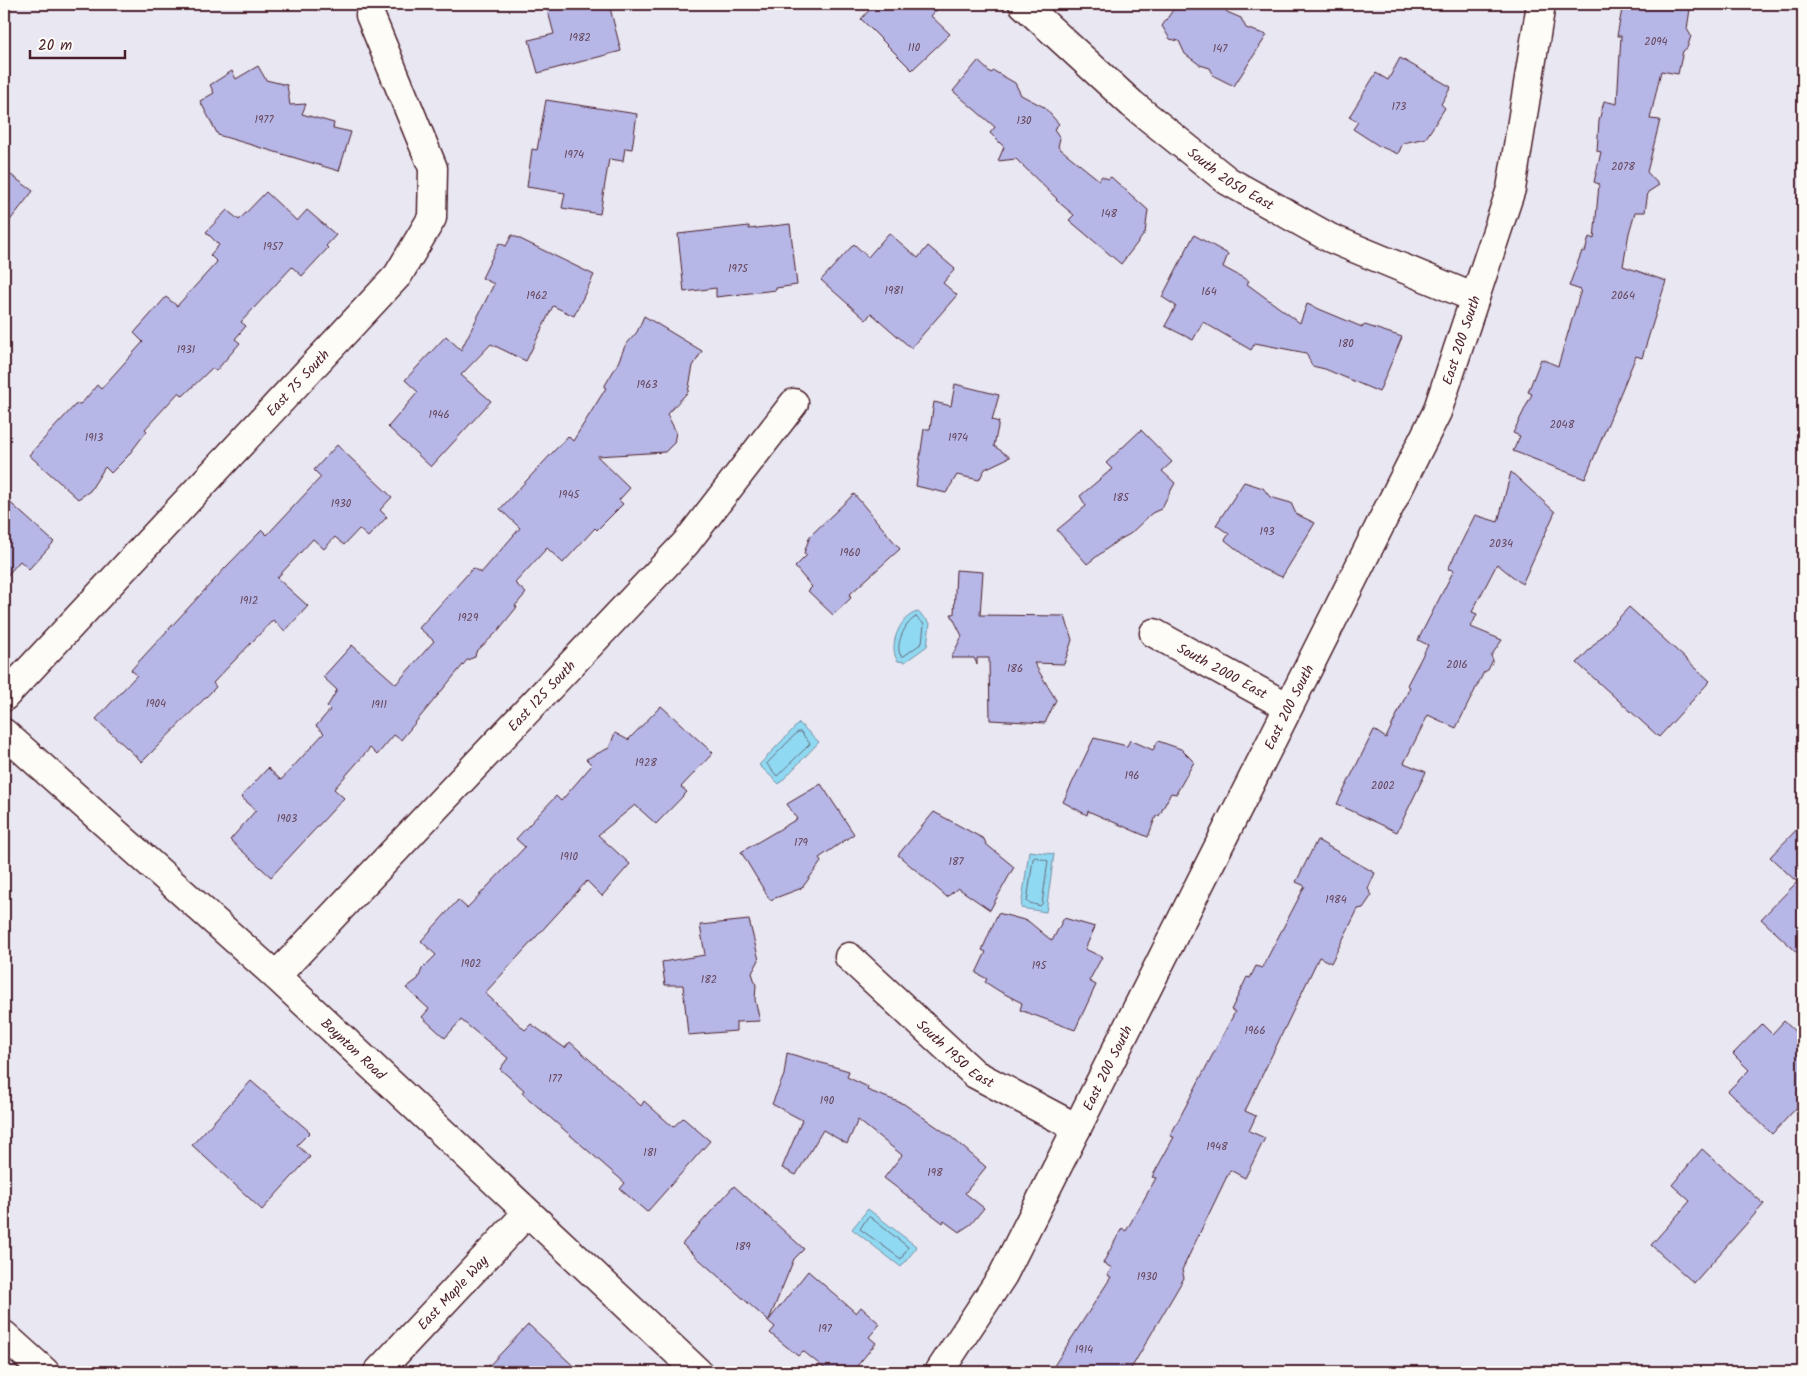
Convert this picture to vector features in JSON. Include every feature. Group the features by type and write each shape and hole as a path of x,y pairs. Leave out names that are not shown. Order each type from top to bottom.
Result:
{"street":[{"name":"South 2050 East","path":"1023,4 1132,104 1228,181 1330,238 1475,298"},
{"name":"East 200 South","path":"939,1372 1003,1275 1436,412 1511,189 1541,4"},
{"name":"East 75 South","path":"4,697 398,275 432,218 433,168 370,15"},
{"name":"East 125 South","path":"276,976 686,542 794,403"},
{"name":"South 2000 East","path":"1154,634 1288,707"},
{"name":"Boynton Road","path":"4,733 276,976 698,1372"},
{"name":"South 1950 East","path":"850,957 975,1074 1077,1128"},
{"name":"East Maple Way","path":"378,1372 528,1213"},
{"path":"4,1335 45,1372"}],"water":[{"path":"918,612 930,623 927,646 905,662 898,661 894,648 897,632 906,619"},
{"path":"799,723 819,742 779,784 759,765"},
{"path":"1029,851 1054,854 1046,912 1021,908"},
{"path":"868,1209 917,1247 901,1267 852,1229"}],"building":[{"path":"546,4 609,4 621,51 538,73 529,40 554,34"},
{"path":"875,4 942,4 931,16 950,34 912,70 861,19"},
{"path":"1177,4 1221,4 1227,12 1241,18 1246,28 1267,35 1234,86 1214,76 1210,68 1200,65 1185,54 1179,41 1170,39 1162,26"},
{"path":"1623,4 1670,4 1669,8 1690,9 1687,29 1691,36 1687,48 1683,51 1678,74 1661,71 1650,119 1660,120 1647,172 1659,185 1648,192 1645,212 1635,212 1623,266 1666,281 1642,358 1636,356 1585,479 1513,451 1520,436 1513,433 1532,394 1528,392 1541,359 1558,366 1581,290 1569,286 1582,251 1585,252 1589,237 1594,239 1599,184 1594,182 1601,152 1597,151 1599,121 1604,101 1617,104 1621,36 1617,36"},
{"path":"1400,58 1451,87 1441,104 1445,108 1426,138 1403,143 1398,154 1379,146 1353,129 1358,122 1349,117 1376,73 1388,80"},
{"path":"978,61 991,73 994,71 1015,83 1021,95 1044,107 1059,124 1054,129 1060,138 1058,147 1099,180 1102,176 1108,179 1111,177 1148,210 1145,233 1121,264 1069,220 1074,215 1056,200 1016,159 998,161 1004,147 990,133 995,127 953,91"},
{"path":"258,66 266,80 287,85 290,105 306,104 302,114 334,123 333,128 351,132 339,171 218,135 200,101 214,93 210,85 232,71 236,79"},
{"path":"546,100 637,114 632,149 625,148 623,161 609,159 600,214 562,208 565,193 527,187 532,149 537,150"},
{"path":"4,170 33,191 4,228"},
{"path":"266,192 297,221 307,210 336,235 326,246 328,248 302,276 292,267 241,322 246,326 235,339 240,343 216,371 212,368 183,396 179,392 145,429 147,431 127,457 111,473 105,467 90,491 78,499 29,455 75,405 82,403 97,385 101,389 143,342 134,333 166,297 177,306 217,262 210,255 219,245 206,232 227,210 239,220"},
{"path":"790,224 797,285 776,288 776,290 716,297 716,288 684,292 678,234 749,226 749,229"},
{"path":"889,233 918,258 928,246 955,269 943,283 957,295 911,348 871,313 866,320 821,280 854,244 868,257"},
{"path":"512,235 594,275 574,316 553,306 526,361 491,344 461,375 491,401 431,467 388,427 418,392 405,380 446,336 461,350 494,284 482,278 499,243 506,246"},
{"path":"1194,235 1228,254 1223,267 1249,281 1247,284 1300,323 1307,304 1362,327 1365,325 1402,337 1379,392 1325,369 1312,366 1306,353 1255,343 1251,350 1203,322 1193,340 1165,326 1176,306 1162,297"},
{"path":"644,316 702,351 693,366 688,392 667,414 676,432 674,443 665,452 597,456 630,488 619,500 623,504 597,530 595,528 563,563 547,548 515,583 526,593 496,633 476,652 475,657 467,660 401,740 394,735 377,755 370,748 334,789 344,798 271,877 230,840 256,810 241,797 268,768 281,780 324,733 316,726 330,710 327,707 337,690 323,677 352,645 396,684 434,641 419,628 473,568 481,573 520,528 500,509 568,436 573,441 606,388 604,387 617,365 625,346 637,332"},
{"path":"955,384 999,395 992,420 999,422 994,446 1010,457 985,469 979,480 957,475 946,493 916,486 924,429 930,429 934,402 951,406"},
{"path":"1141,430 1172,462 1162,471 1175,483 1161,509 1152,513 1130,534 1117,541 1087,564 1057,530 1086,506 1080,496 1112,469 1106,463"},
{"path":"337,445 392,497 380,510 387,517 368,537 359,529 344,545 335,537 324,549 313,539 277,578 308,606 285,631 273,620 213,683 216,687 142,762 96,719 137,675 131,670 226,567 262,530 267,535 321,477 314,470"},
{"path":"1511,472 1555,512 1522,584 1497,564 1472,612 1477,614 1471,627 1502,640 1491,656 1493,660 1488,670 1484,672 1456,728 1428,715 1404,763 1426,772 1397,832 1337,804 1374,730 1386,738 1410,687 1407,685 1428,645 1418,640 1454,570 1448,569 1475,515 1498,522"},
{"path":"1244,482 1263,488 1270,497 1291,503 1296,514 1315,523 1282,577 1260,568 1225,540 1229,534 1216,525"},
{"path":"854,494 900,549 849,595 851,598 833,615 808,591 812,587 795,567 807,555 804,553 810,536"},
{"path":"4,497 54,542 29,569 20,561 4,579"},
{"path":"956,570 983,572 980,615 1065,616 1072,640 1064,664 1034,663 1056,700 1045,723 990,720 989,658 977,658 977,664 974,658 951,658 962,636 951,614 954,614"},
{"path":"1629,607 1710,681 1659,737 1577,663"},
{"path":"661,706 713,753 681,787 687,792 656,824 635,805 598,835 630,864 602,896 587,881 485,993 525,1030 531,1024 565,1048 570,1042 641,1106 644,1101 673,1127 683,1118 710,1141 647,1212 620,1189 625,1183 522,1093 524,1090 500,1069 508,1058 461,1020 445,1038 422,1017 429,1009 406,988 418,979 422,969 436,955 421,941 458,900 467,908 525,847 516,839 556,796 561,801 592,765 586,759 609,748 615,733 628,740"},
{"path":"1094,738 1127,746 1130,740 1153,750 1158,741 1181,749 1194,762 1176,794 1171,793 1159,816 1156,816 1148,837 1088,811 1087,815 1063,802"},
{"path":"821,784 854,834 819,858 821,862 802,888 770,900 741,852 797,819 787,804"},
{"path":"934,812 984,839 986,844 1014,867 990,910 958,888 947,897 898,855"},
{"path":"1803,823 1803,958 1761,919 1797,882 1770,857"},
{"path":"1317,840 1375,873 1368,889 1372,895 1363,908 1358,909 1331,963 1319,957 1245,1111 1256,1116 1249,1131 1265,1138 1245,1178 1230,1170 1182,1270 1184,1278 1129,1372 1050,1372 1111,1277 1107,1275 1112,1268 1103,1263 1122,1228 1126,1231 1156,1178 1152,1177 1174,1137 1170,1136 1235,1012 1231,1010 1247,977 1250,978 1256,966 1262,968 1305,886 1296,882"},
{"path":"998,913 1028,921 1052,941 1064,918 1095,927 1085,949 1102,957 1089,981 1096,985 1075,1030 1020,1010 1022,1003 985,982 987,979 976,973 986,952 982,950"},
{"path":"749,920 759,960 752,973 756,985 755,1000 760,1021 736,1022 736,1031 688,1035 683,985 665,985 662,962 705,955 700,925"},
{"path":"1784,1021 1803,1039 1803,1101 1772,1134 1728,1091 1749,1070 1733,1054 1762,1024 1772,1034"},
{"path":"787,1053 849,1071 847,1077 868,1087 867,1090 904,1104 950,1136 986,1167 965,1193 984,1208 971,1224 959,1232 944,1221 943,1223 884,1178 902,1155 858,1120 847,1144 823,1130 796,1175 782,1168 802,1120 772,1104 784,1075"},
{"path":"251,1081 310,1132 297,1145 310,1157 262,1210 192,1145"},
{"path":"1702,1149 1764,1204 1694,1283 1651,1245 1690,1201 1672,1185"},
{"path":"734,1186 804,1249 794,1259 769,1320 808,1271 856,1313 861,1307 880,1324 869,1337 876,1343 852,1372 829,1372 803,1351 798,1356 770,1333 775,1327 682,1244"},
{"path":"528,1325 530,1326 580,1372 483,1372"}]}
